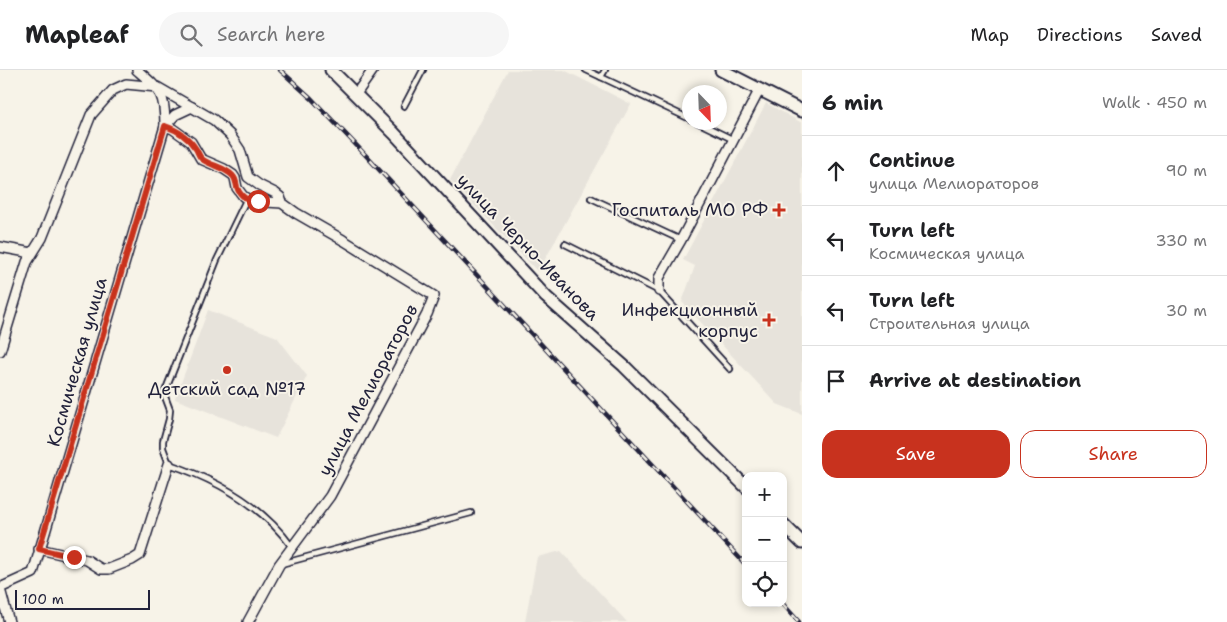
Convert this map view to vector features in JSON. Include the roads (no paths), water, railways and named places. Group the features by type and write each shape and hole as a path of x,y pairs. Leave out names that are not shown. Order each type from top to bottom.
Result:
{"main road":[{"name":"улица Черно-Иванова","path":"331,70 356,94 546,297 624,366 742,483"},
{"path":"721,70 802,111"},
{"path":"787,528 802,543"}],"street":[{"path":"137,70 157,87 192,107 214,120 230,135 240,150 248,177 276,193 282,203 250,201 237,188 235,178 232,175 224,169 201,159 191,142 173,129 165,126 174,115 192,107"},
{"path":"356,94 373,70"},
{"path":"0,351 28,262 42,238 91,115 113,90 120,86 126,84 157,87"},
{"name":"Космическая улица","path":"0,588 33,573 165,126 165,103 157,87"},
{"path":"658,290 659,278 760,89"},
{"name":"улица Мелиораторов","path":"248,622 279,565 330,496 428,314 434,296 282,203"},
{"path":"0,247 32,253"},
{"path":"39,549 87,560 101,568 109,569 140,555 169,464"},
{"path":"0,588 9,622"}],"lane":[{"path":"404,106 423,70"},
{"path":"586,70 682,115"},
{"path":"601,78 605,70"},
{"path":"713,130 732,139"},
{"path":"246,198 217,260 164,394 170,410 162,441 169,464 189,470 239,496 270,520 292,548"},
{"path":"591,198 681,240"},
{"path":"565,244 658,290 730,369"},
{"path":"279,565 471,513"}],"railway":[{"path":"280,70 311,98 358,147 743,562"},
{"path":"786,607 799,622"}],"place":[{"name":"Госпиталь МО РФ","path":"779,210"},
{"name":"Инфекционный корпус","path":"769,320"},
{"name":"Детский сад №17","path":"227,370"}]}
